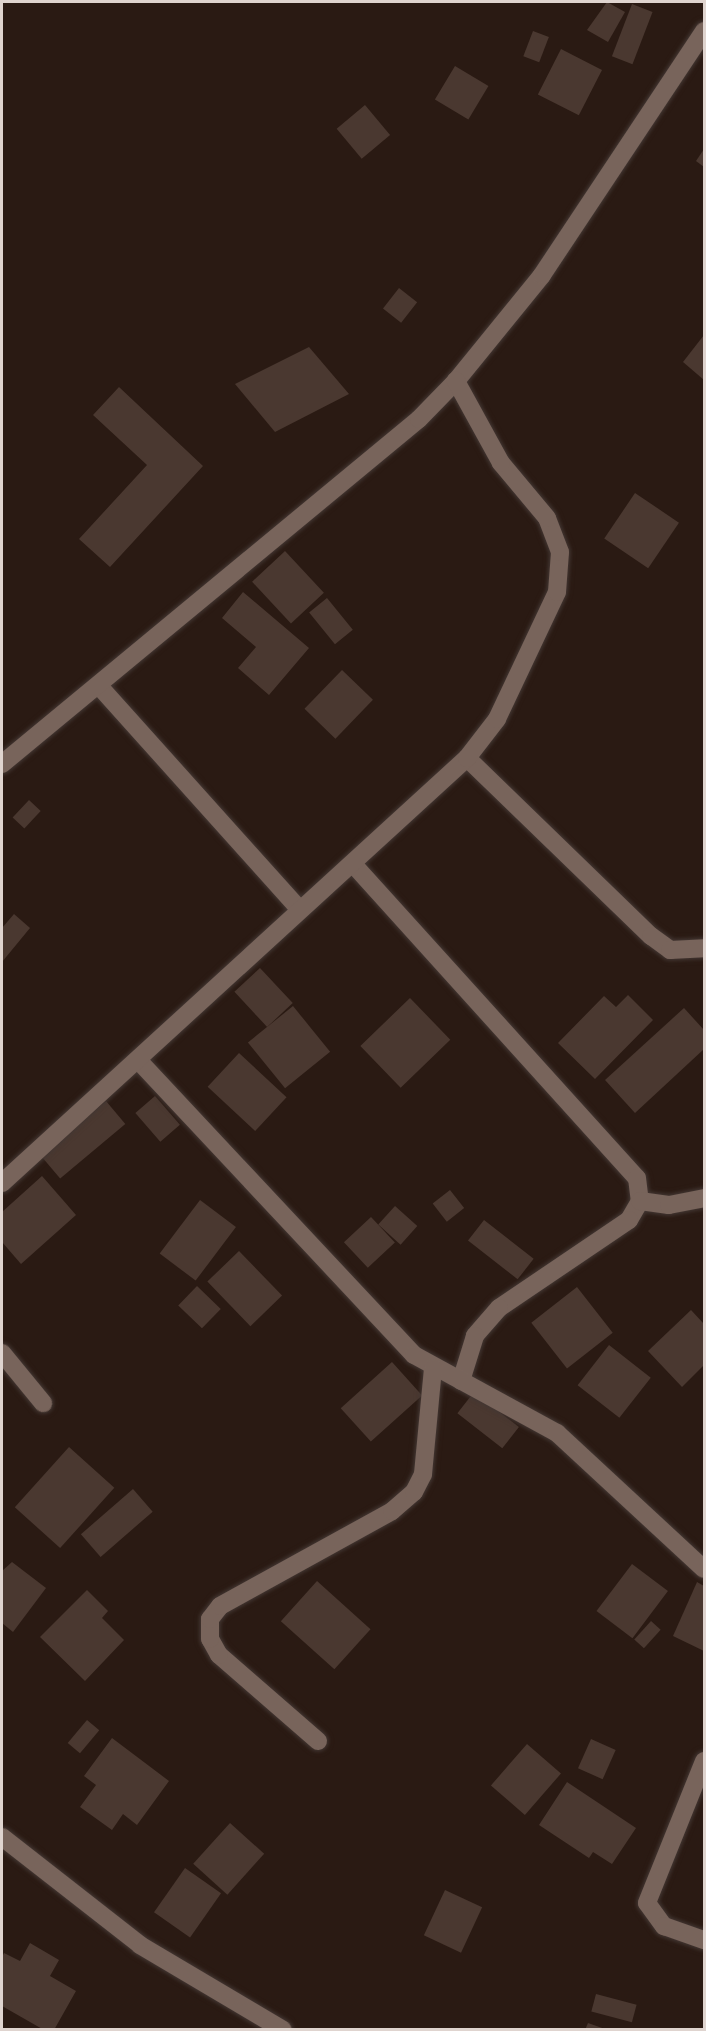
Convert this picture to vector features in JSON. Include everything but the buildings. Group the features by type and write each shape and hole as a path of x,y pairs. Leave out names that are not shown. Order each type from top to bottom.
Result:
{"street":[{"path":"2,764 100,687 456,381 542,275 705,31"},
{"path":"2,1183 138,1060 298,908 353,864 467,758 497,719 557,592 560,552 548,518 501,463 456,381"},
{"path":"100,687 298,908"},
{"path":"467,758 651,936 670,950 705,948"},
{"path":"353,864 606,1138 637,1178 640,1201 629,1220 499,1308 475,1336 461,1381"},
{"path":"138,1060 414,1355 434,1368 557,1432 705,1569"},
{"path":"640,1201 669,1205 705,1198"},
{"path":"2,1353 43,1403"},
{"path":"318,1742 219,1655 210,1639 210,1619 219,1606 392,1511 414,1492 423,1474 434,1368"},
{"path":"705,1761 647,1903 664,1926 705,1940"},
{"path":"2,1838 140,1945 283,2030"}]}
